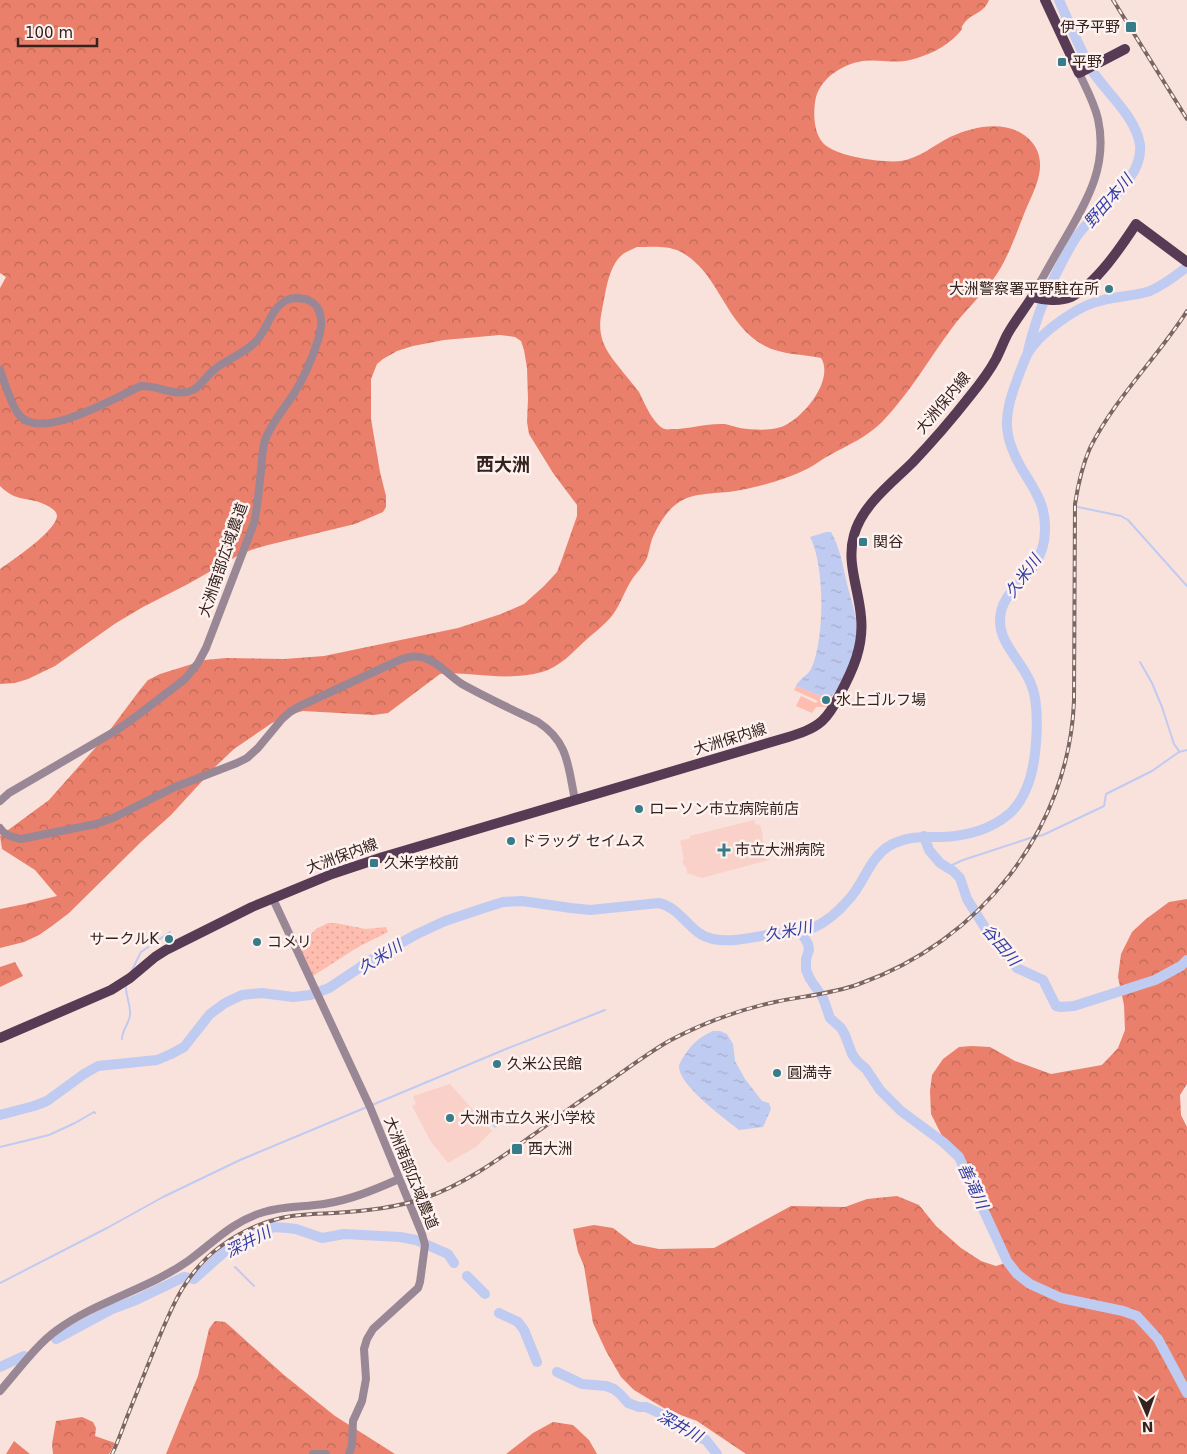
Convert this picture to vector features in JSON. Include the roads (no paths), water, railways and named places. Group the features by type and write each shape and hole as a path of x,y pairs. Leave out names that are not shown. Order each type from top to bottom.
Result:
{"main road":[{"path":"1045,0 1081,72 1125,49"},
{"path":"1035,298 1062,299 1071,296 1086,285 1107,264 1136,224 1186,261"},
{"name":"大洲保内線","path":"0,1038 111,990 122,984 166,950 226,920 332,874 359,864 802,732 817,724 828,715 850,676 860,646 861,615 852,573 851,557 854,535 862,518 874,500 919,456 969,397 996,359 1008,334 1035,298"}],"street":[{"path":"1035,298 1086,202 1099,166 1100,141 1098,119 1081,72"},
{"name":"大洲南部広域農道","path":"0,370 20,416 35,424 46,424 70,418 141,386 151,385 174,392 193,390 223,363 251,346 259,338 278,306 288,299 298,297 310,301 318,308 321,317 321,327 312,358 265,442 254,522 206,648 198,663 184,679 118,730 9,793 0,801"},
{"path":"0,828 2,832 11,837 21,839 96,824 113,818 175,787 247,758 258,748 282,719 300,706 391,664 416,656 435,663 457,681 472,690 548,728 563,749 575,800"},
{"name":"大洲南部広域農道","path":"273,899 370,1107 425,1244 418,1288 366,1338 364,1349 366,1379 362,1401 353,1421 352,1445 349,1454"},
{"path":"0,1391 56,1330 73,1319 188,1261 227,1230 246,1219 281,1208 347,1200 399,1180"},
{"path":"313,1454 326,1454"}],"water":[{"path":"831,532 839,551 857,627 855,649 849,666 832,696 821,696 796,686 811,669 816,656 821,622 821,583 815,550 810,537"},
{"path":"713,1031 727,1034 733,1044 735,1061 745,1079 762,1101 769,1103 771,1109 763,1127 739,1130 703,1101 681,1074 679,1065 687,1051 693,1044"},
{"path":"487,1107 502,1122 495,1128 481,1113"}],"waterway":[{"name":"野田本川","path":"1028,351 1041,308 1067,252 1083,228 1126,184 1139,159 1140,145 1133,124 1091,69 1059,0"},
{"name":"久米川","path":"0,1115 47,1101 98,1066 157,1060 171,1054 184,1047 210,1014 225,1003 242,995 262,993 293,997 310,995 329,988 377,956 417,934 445,921 503,902 522,901 590,910 659,903 674,910 705,937 713,939 735,940 792,933 811,929 832,916 855,892 877,857 889,846 908,839 921,837 969,834 1002,820 1017,805 1027,787 1033,764 1037,720 1031,684 1004,638 1001,630 1001,612 1007,597 1029,573 1041,553 1045,530 1044,514 1040,500 1012,450 1009,439 1007,417 1012,394 1024,361 1032,347 1057,323 1087,305 1150,291 1187,267"},
{"path":"1078,507 1121,516 1128,520 1187,586"},
{"path":"1140,662 1152,683 1174,744 1179,751"},
{"path":"948,868 963,860 1043,835 1104,806 1106,794 1152,771 1179,752 1187,750"},
{"name":"谷田川","path":"924,836 929,850 940,863 960,878 967,899 989,934 1017,968 1043,980 1056,1006 1074,1006 1155,980 1181,966 1187,960"},
{"path":"132,970 141,952 170,932"},
{"name":"善滝川","path":"801,932 808,944 809,950 806,959 806,970 823,998 830,1018 841,1028 845,1035 852,1054 866,1069 880,1090 901,1111 943,1142 959,1157 1007,1261 1017,1274 1030,1284 1061,1298 1123,1311 1137,1316 1158,1339 1187,1393"},
{"path":"122,1039 130,1015 126,987"},
{"path":"372,1105 605,1010"},
{"path":"0,1283 163,1197 240,1160 367,1107"},
{"path":"0,1147 49,1135 95,1113"},
{"name":"深井川","path":"56,1339 112,1309 136,1300 184,1277 194,1279 230,1247 246,1237 274,1227 296,1229 322,1238 344,1234 400,1237 416,1240 448,1254 454,1263"},
{"path":"235,1267 254,1286"},
{"name":"深井川","path":"467,1276 485,1294"},
{"name":"深井川","path":"499,1313 518,1322 524,1330 537,1362"},
{"name":"深井川","path":"0,1367 24,1356"},
{"name":"深井川","path":"557,1372 582,1384 606,1386 614,1389 628,1403 639,1407 646,1407 659,1413 693,1435 706,1440 717,1454"}],"railway":[{"path":"1113,0 1187,119"},
{"path":"112,1454 160,1335 180,1293 197,1268 228,1241 258,1226 281,1218 346,1212 402,1204 425,1198 454,1186 494,1162 669,1041 695,1028 734,1013 859,984 902,965 943,940 978,910 1010,875 1035,836 1055,794 1068,748 1074,701 1075,504 1085,462 1090,448 1111,412 1187,311"}],"place":[{"name":"伊予平野","path":"1131,27"},
{"name":"平野","path":"1062,62"},
{"name":"大洲警察署平野駐在所","path":"1109,289"},
{"name":"関谷","path":"863,542"},
{"name":"水上ゴルフ場","path":"826,700"},
{"name":"ローソン市立病院前店","path":"639,809"},
{"name":"ドラッグ セイムス","path":"511,841"},
{"name":"市立大洲病院","path":"724,850"},
{"name":"久米学校前","path":"374,863"},
{"name":"サークルK","path":"169,939"},
{"name":"コメリ","path":"257,942"},
{"name":"久米公民館","path":"497,1064"},
{"name":"圓満寺","path":"777,1073"},
{"name":"大洲市立久米小学校","path":"450,1118"},
{"name":"西大洲","path":"517,1149"}],"district":[{"name":"西大洲","path":"503,464"}]}
